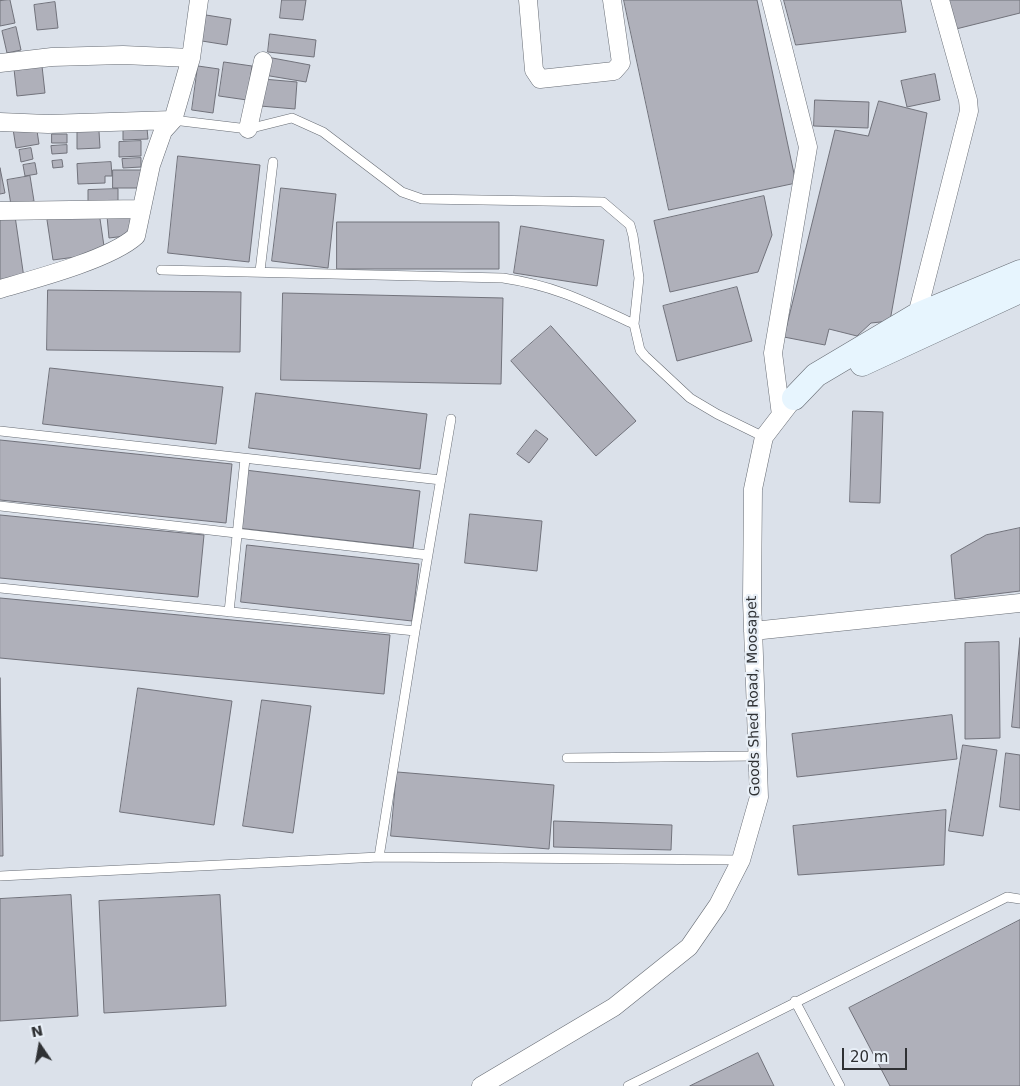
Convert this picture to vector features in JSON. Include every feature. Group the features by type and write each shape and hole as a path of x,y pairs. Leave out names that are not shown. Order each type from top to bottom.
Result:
{"street":[{"path":"0,289 104,255 128,243 136,236 151,165 163,131 173,120 191,58 199,0"},
{"path":"528,0 534,70 540,79 614,71 618,67 621,63 612,0"},
{"path":"771,0 808,147 773,354 788,406"},
{"path":"921,324 969,111 968,100 940,0"},
{"path":"0,63 52,57 114,55 191,58"},
{"path":"248,129 263,61"},
{"path":"0,122 48,124 173,120"},
{"path":"0,211 141,209"},
{"name":"Goods Shed Road, Moosapet","path":"481,1086 614,1007 689,947 718,905 741,860 759,796 753,631 753,489 764,437 788,406 816,375 921,324 1020,272"},
{"name":"Goods Shed Road, Moosapet","path":"921,324 1020,291"},
{"path":"753,631 1020,603"}],"lane":[{"path":"173,120 248,129 292,118 323,132 402,192 422,198 603,202 630,225 635,242 639,278 634,324 640,350 670,381 690,398 717,414 764,437"},
{"path":"260,271 273,162"},
{"path":"161,270 260,271 511,280 538,284 569,293 634,324"},
{"path":"379,857 451,419"},
{"path":"0,431 441,480"},
{"path":"229,612 245,459"},
{"path":"0,506 428,556"},
{"path":"0,588 415,631"},
{"path":"567,758 757,756"},
{"path":"0,876 379,857 741,860"},
{"path":"628,1086 1006,897 1020,899"},
{"path":"795,1001 840,1086"}],"building":[{"path":"10,0 15,23 0,26 0,1"},
{"path":"282,0 306,0 303,20 280,18"},
{"path":"624,0 757,0 796,183 669,210"},
{"path":"784,0 901,0 906,32 796,45"},
{"path":"947,0 1020,0 1020,13 956,29"},
{"path":"55,2 58,28 37,30 34,5"},
{"path":"206,15 231,19 227,45 202,41"},
{"path":"16,27 21,50 7,53 2,31"},
{"path":"270,34 316,40 314,57 268,52"},
{"path":"267,57 310,65 306,82 264,75"},
{"path":"224,62 252,66 247,100 219,96"},
{"path":"42,66 45,93 17,96 14,69"},
{"path":"198,66 219,69 213,113 192,110"},
{"path":"935,74 940,100 907,107 901,81"},
{"path":"263,79 297,82 295,109 260,106"},
{"path":"815,100 869,102 868,128 814,126"},
{"path":"879,101 927,113 890,321 871,323 857,336 829,329 825,345 784,337 835,130 868,136"},
{"path":"36,124 39,144 16,148 13,129"},
{"path":"147,128 148,139 123,140 123,129"},
{"path":"99,131 100,148 77,149 77,132"},
{"path":"52,134 67,134 67,143 52,143"},
{"path":"141,141 141,156 119,157 119,142"},
{"path":"67,145 67,153 52,154 51,146"},
{"path":"31,148 33,159 21,162 19,150"},
{"path":"178,156 260,165 249,262 168,253"},
{"path":"141,158 141,167 123,168 122,159"},
{"path":"62,160 63,167 53,168 52,161"},
{"path":"111,162 112,176 105,176 105,183 78,184 77,164"},
{"path":"35,163 37,174 25,176 23,165"},
{"path":"0,168 5,193 0,194"},
{"path":"113,170 143,170 143,188 113,188"},
{"path":"30,176 34,201 11,205 7,180"},
{"path":"281,188 336,194 328,268 272,261"},
{"path":"118,189 118,207 88,207 88,190"},
{"path":"764,196 772,235 758,272 670,292 654,221"},
{"path":"99,212 105,253 53,260 47,220"},
{"path":"131,213 134,235 109,238 107,216"},
{"path":"15,216 24,278 0,282 0,219"},
{"path":"337,222 499,222 499,269 337,269"},
{"path":"521,226 604,240 597,286 514,273"},
{"path":"737,287 752,341 677,361 663,306"},
{"path":"48,290 241,292 240,352 47,350"},
{"path":"283,293 503,298 501,384 281,380"},
{"path":"551,326 636,421 596,456 511,361"},
{"path":"50,368 223,387 216,444 43,424"},
{"path":"256,393 427,414 420,469 249,448"},
{"path":"853,411 883,412 880,503 850,502"},
{"path":"536,430 548,439 529,463 517,454"},
{"path":"0,440 232,464 226,523 0,500"},
{"path":"245,470 420,491 413,548 238,528"},
{"path":"470,514 542,521 537,571 465,563"},
{"path":"0,515 204,535 198,597 0,578"},
{"path":"1020,528 1020,591 955,599 951,555 986,535"},
{"path":"247,545 419,564 412,621 241,602"},
{"path":"0,598 390,635 384,694 0,658"},
{"path":"1020,638 1020,728 1012,727"},
{"path":"999,642 1000,738 965,739 965,643"},
{"path":"0,678 3,856 0,856"},
{"path":"138,688 232,701 214,825 120,812"},
{"path":"262,700 311,706 293,833 243,826"},
{"path":"952,715 957,759 797,777 792,734"},
{"path":"963,745 997,750 983,836 949,831"},
{"path":"1006,753 1020,755 1020,810 1000,807"},
{"path":"397,772 554,785 549,849 391,836"},
{"path":"946,810 944,865 798,875 793,826"},
{"path":"554,821 672,825 671,850 554,847"},
{"path":"71,895 78,1016 0,1021 0,899"},
{"path":"220,895 226,1006 104,1013 99,901"},
{"path":"1020,920 1020,1086 890,1086 849,1008"},
{"path":"758,1053 774,1086 690,1086"}]}
